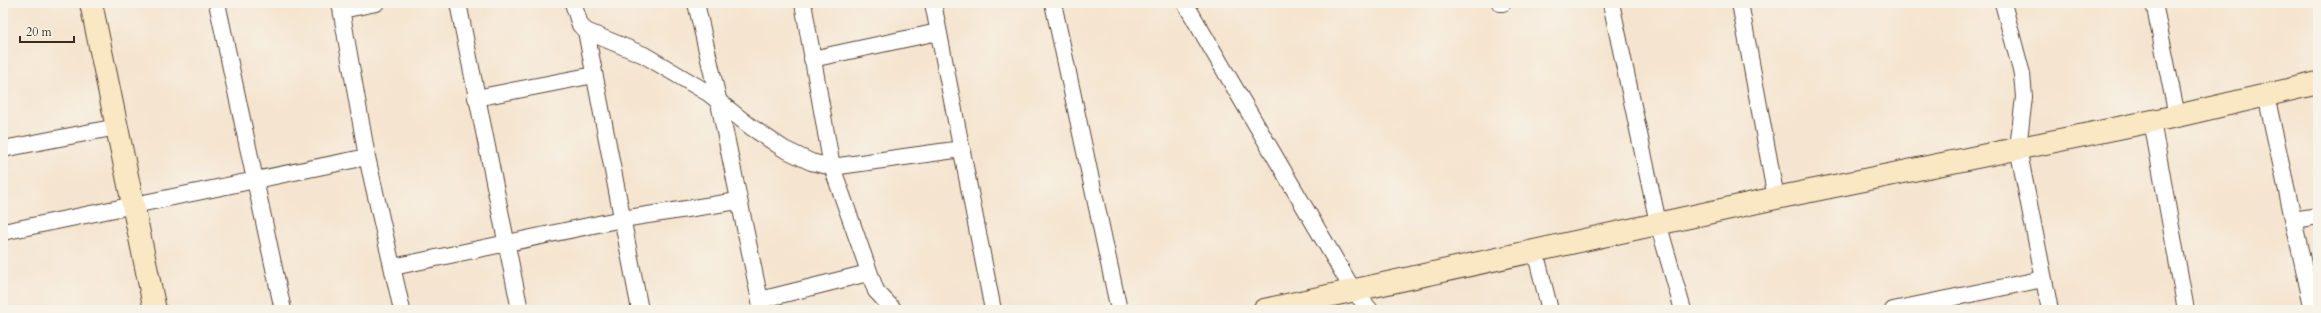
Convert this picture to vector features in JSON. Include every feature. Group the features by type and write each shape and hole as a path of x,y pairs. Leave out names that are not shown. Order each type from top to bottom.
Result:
{"street":[{"path":"91,3 155,310"},
{"path":"217,3 283,310"},
{"path":"376,3 341,6 367,157 402,310"},
{"path":"458,3 520,310"},
{"path":"573,3 580,25 586,31 644,55 708,93 719,103 784,149 811,162 832,167 962,149"},
{"path":"696,3 719,103 738,201 761,305 868,273"},
{"path":"802,3 832,167 868,273 876,292 894,310"},
{"path":"933,3 993,310"},
{"path":"1053,3 1119,310"},
{"path":"1185,3 1353,290 1370,310"},
{"path":"1611,3 1658,223 1683,310"},
{"path":"1740,3 1776,198"},
{"path":"2003,3 2022,74 2024,97 2018,148 2050,310"},
{"path":"2154,3 2177,116"},
{"path":"586,31 640,310"},
{"path":"812,59 938,32"},
{"path":"476,98 594,75"},
{"path":"1264,310 1658,223 2177,116 2318,83"},
{"path":"2266,94 2313,310"},
{"path":"2152,121 2186,310"},
{"path":"3,149 117,127"},
{"path":"3,232 367,157"},
{"path":"393,267 622,219 738,201"},
{"path":"2294,220 2318,216"},
{"path":"1535,251 1550,310"},
{"path":"1893,310 1927,306 2043,279"}]}
